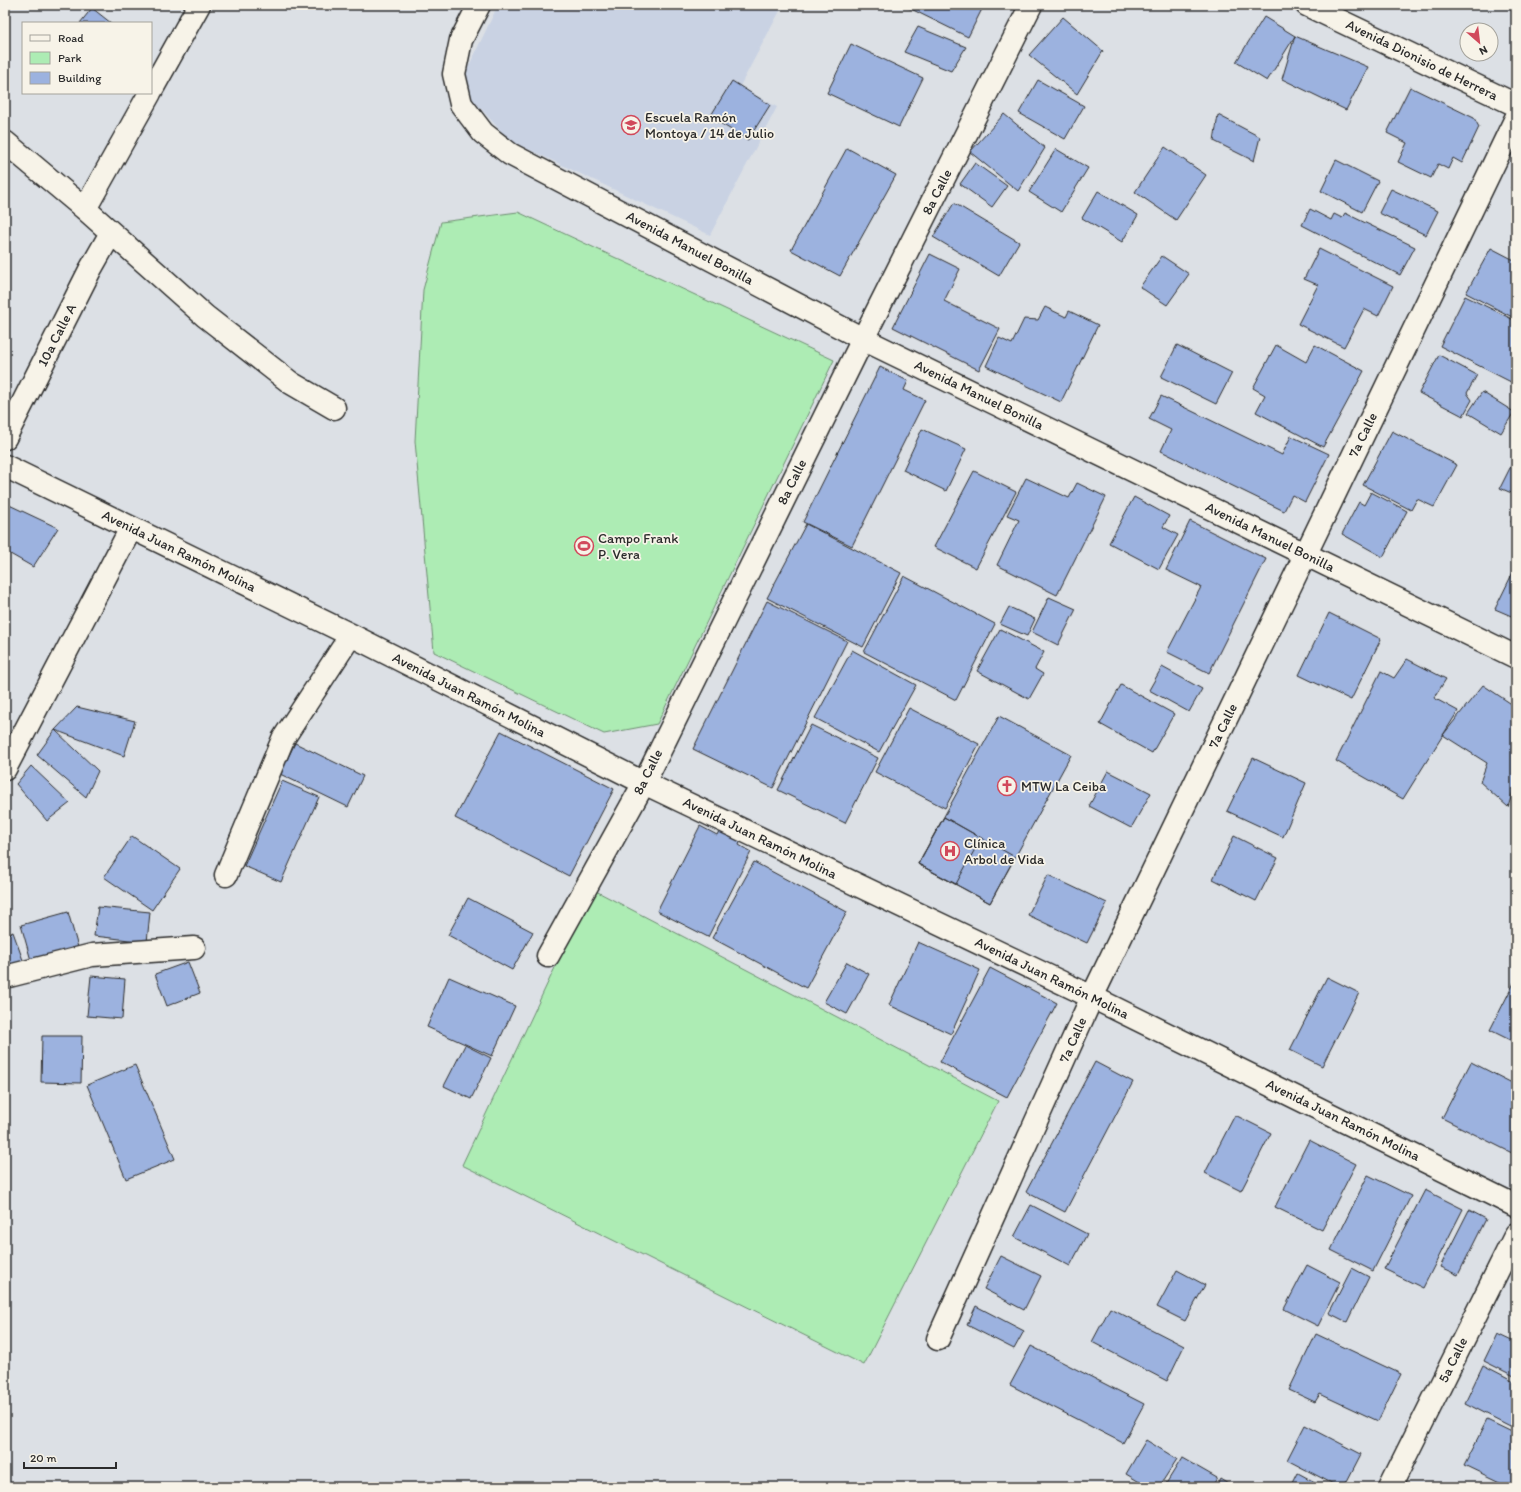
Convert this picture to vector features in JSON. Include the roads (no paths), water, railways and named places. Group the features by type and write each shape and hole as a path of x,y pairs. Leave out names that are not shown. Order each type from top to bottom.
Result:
{"street":[{"path":"152,88 199,5"},
{"name":"Avenida Manuel Bonilla","path":"478,5 461,40 454,74 461,104 483,133 510,154 863,339 1516,657"},
{"name":"8a Calle","path":"548,956 644,783 863,339 1031,5"},
{"name":"Avenida Dionisio de Herrera","path":"1307,5 1516,105"},
{"path":"85,209 149,94"},
{"name":"7a Calle","path":"938,1339 1092,997 1516,118"},
{"path":"5,142 85,209 205,316 291,383 334,408"},
{"name":"10a Calle A","path":"5,438 90,270 112,233"},
{"name":"Avenida Juan Ramón Molina","path":"5,466 351,635 644,783 1092,997 1516,1206"},
{"path":"5,769 131,528"},
{"path":"226,875 283,739 351,635"},
{"path":"5,977 92,955 194,948"},
{"name":"5a Calle","path":"1390,1487 1516,1234"}],"place":[{"name":"Escuela Ramón Montoya / 14 de Julio","path":"631,125"},
{"name":"Campo Frank P. Vera","path":"584,546"},
{"name":"MTW La Ceiba","path":"1007,786"},
{"name":"Clínica Arbol de Vida","path":"950,851"}]}
